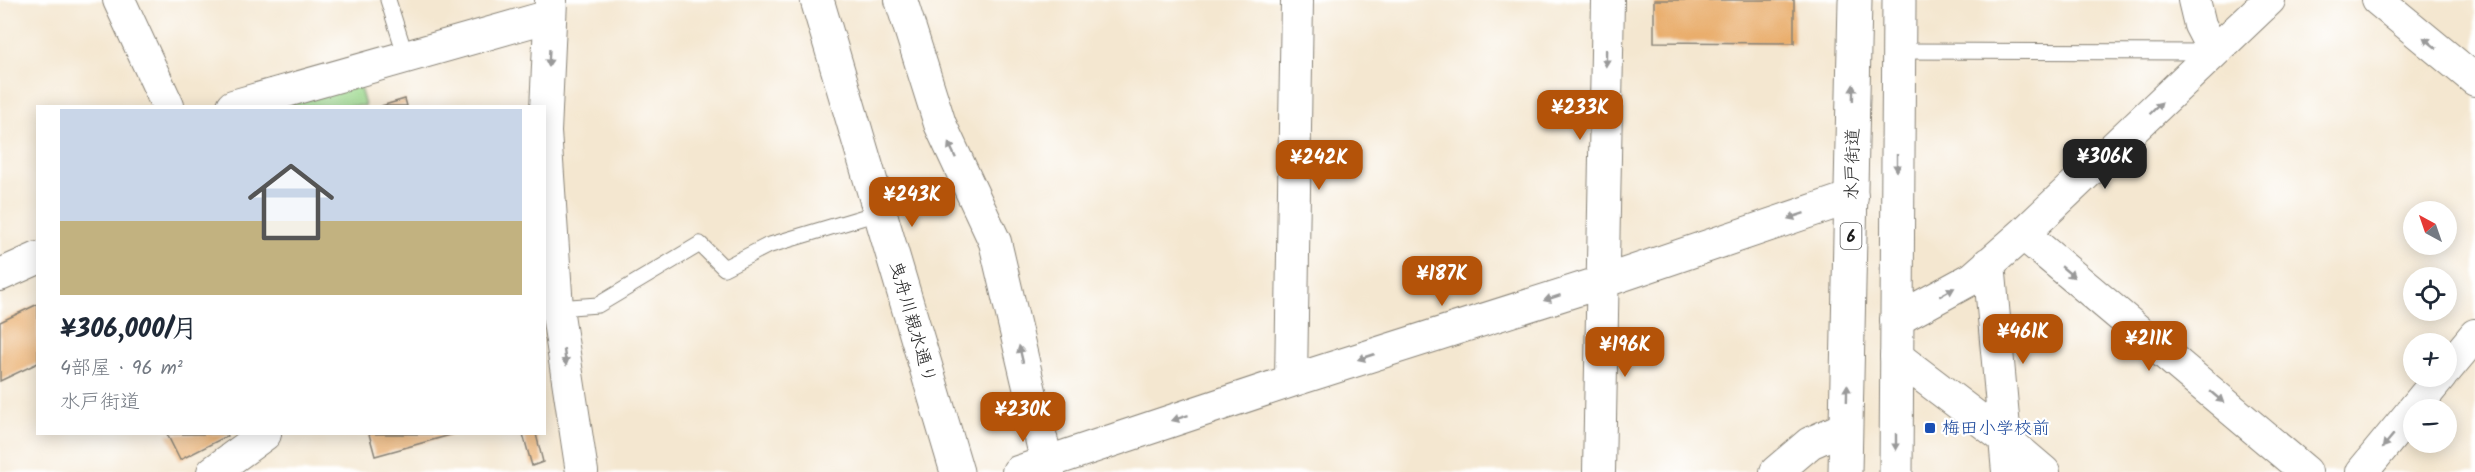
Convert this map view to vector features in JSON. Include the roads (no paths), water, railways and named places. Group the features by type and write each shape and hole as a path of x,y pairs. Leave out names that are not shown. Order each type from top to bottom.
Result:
{"main road":[{"name":"曳舟川親水通り","path":"817,0 957,472"},
{"name":"水戸街道","path":"1845,472 1855,0"},
{"path":"1896,472 1899,0"}],"street":[{"path":"119,0 168,105"},
{"path":"901,0 940,124 995,242 1048,466"},
{"path":"1291,381 1297,0"},
{"path":"1599,472 1608,0"},
{"path":"2194,0 2200,25 2214,52"},
{"path":"1896,320 1972,278 2023,234 2269,0"},
{"path":"2378,0 2475,80"},
{"path":"237,105 406,57 551,8 546,111"},
{"path":"546,162 551,310 582,472"},
{"path":"1018,472 1048,466 1291,381 1602,282 1852,197"},
{"path":"2023,234 2306,472"},
{"path":"0,275 36,259"},
{"path":"1989,263 2008,472"},
{"path":"2457,357 2475,335"},
{"path":"1896,356 2004,438 2044,472"},
{"path":"2362,472 2432,387"},
{"path":"1776,472 1810,443 1846,427"},
{"path":"213,472 263,435"}],"lane":[{"path":"388,0 406,57"},
{"path":"1898,51 2214,52"},
{"path":"551,310 598,305 700,244 724,268 767,246 881,212"}],"place":[{"name":"梅田小学校前","path":"1930,428"}]}
